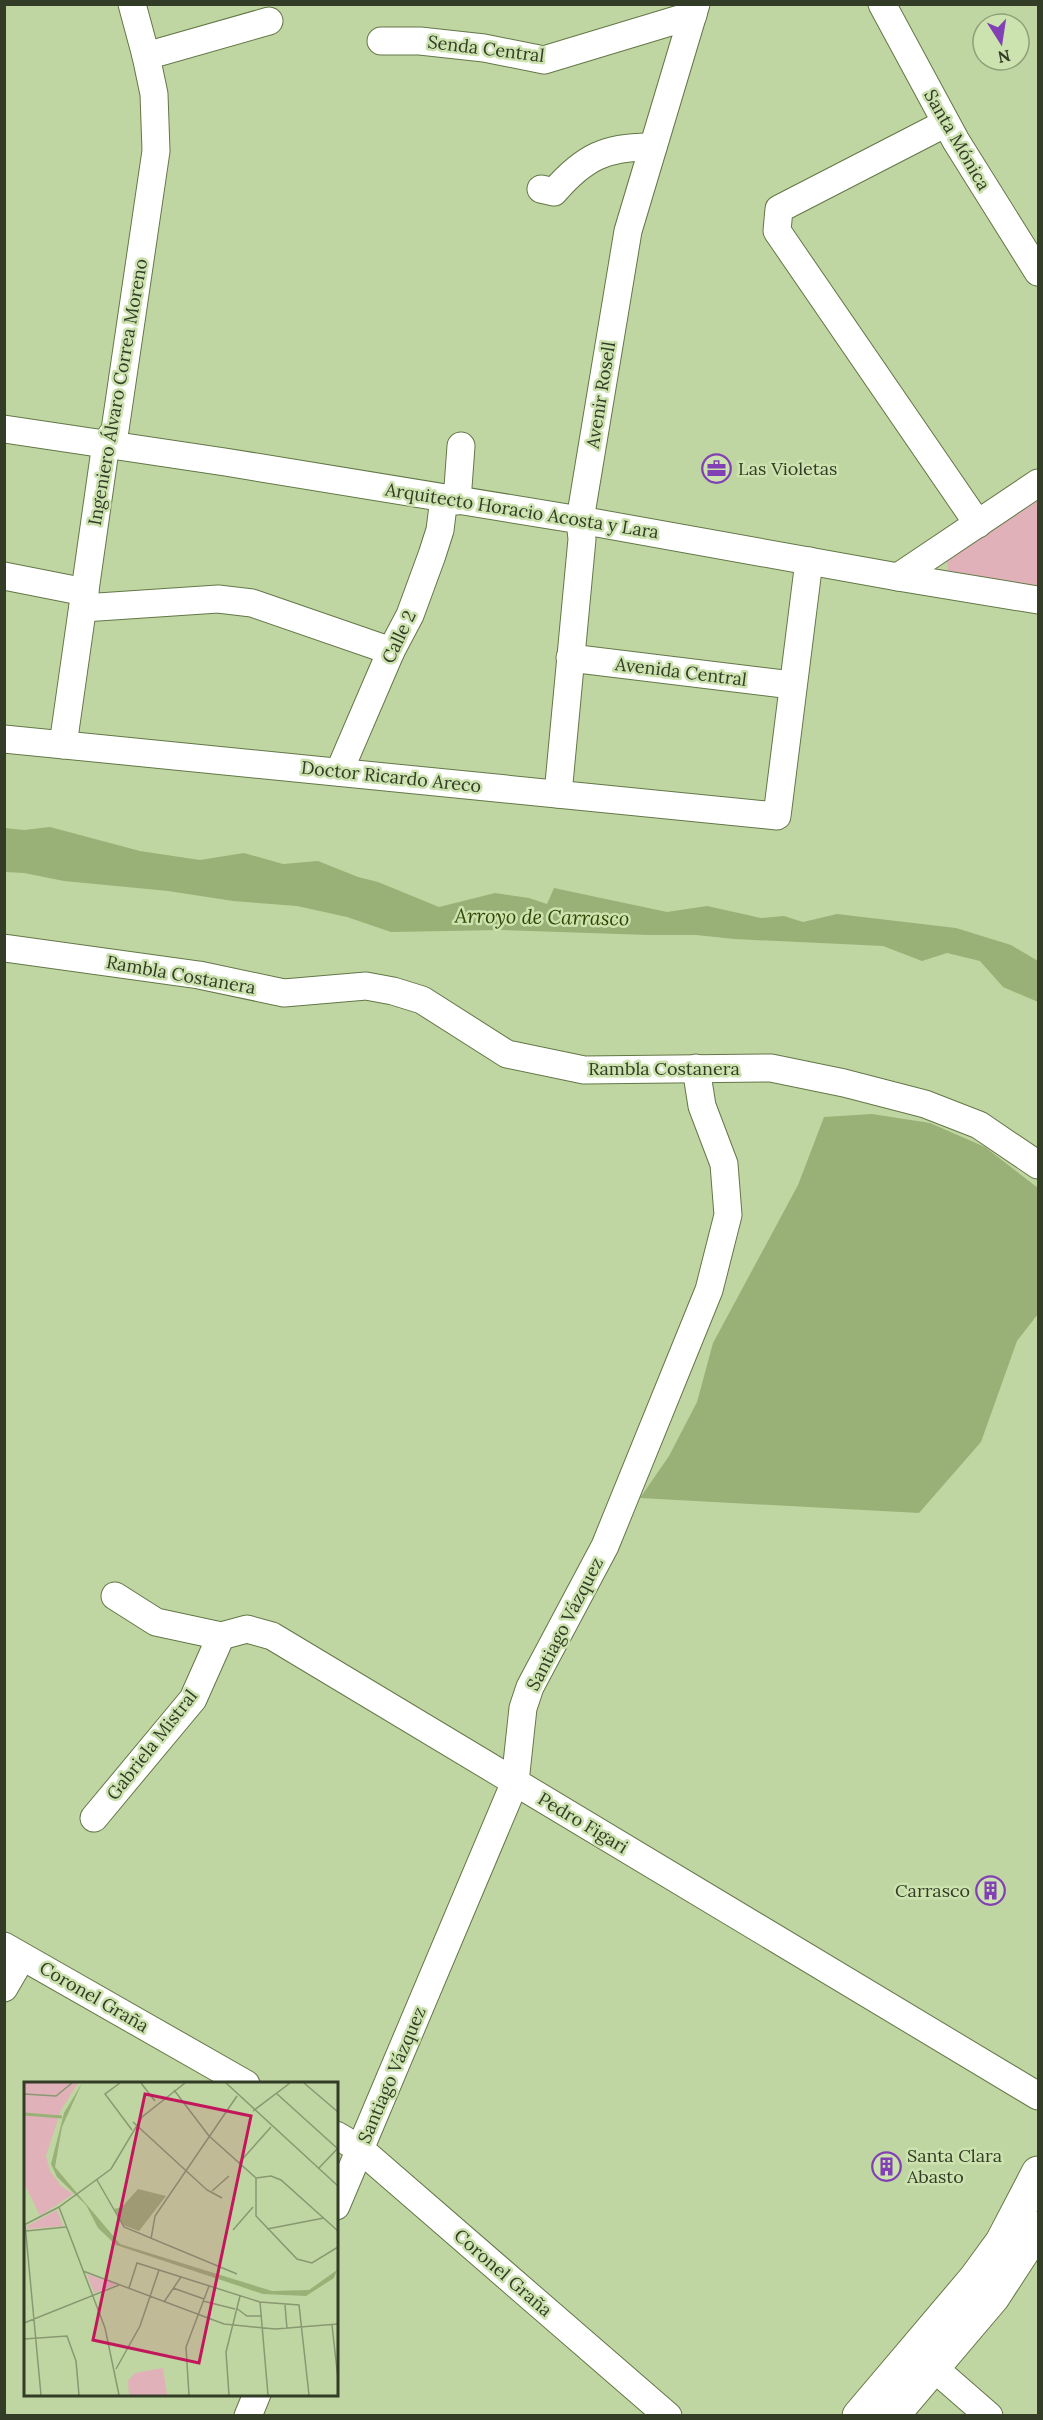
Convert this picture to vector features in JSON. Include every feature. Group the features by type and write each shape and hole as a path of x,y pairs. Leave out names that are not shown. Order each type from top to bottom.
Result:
{"main road":[{"path":"859,2415 975,2279 1002,2242 1038,2173"},
{"path":"892,2415 993,2297 1038,2228"}],"street":[{"name":"Ingeniero Álvaro Correa Moreno","path":"63,745 106,443 115,430 156,150 154,94 132,4"},
{"name":"Santa Mónica","path":"882,4 946,123 1038,272"},
{"name":"Senda Central","path":"381,41 420,40 544,60 694,10"},
{"name":"Avenir Rosell","path":"558,794 582,539 580,520 628,231 694,10"},
{"path":"146,56 268,21"},
{"path":"946,123 779,208 777,231 978,524"},
{"path":"541,189 554,192 572,171 593,158 626,146 653,147"},
{"name":"Arquitecto Horacio Acosta y Lara","path":"4,429 106,443 580,520 1038,600"},
{"name":"Calle 2","path":"339,772 391,651 410,615 450,499 461,446"},
{"path":"898,577 1038,483"},
{"path":"792,685 808,561"},
{"path":"4,576 84,600 218,599 252,603 391,651"},
{"name":"Avenida Central","path":"570,658 792,685"},
{"name":"Doctor Ricardo Areco","path":"4,739 777,816 792,685"},
{"name":"Rambla Costanera","path":"4,948 199,975 284,993 366,986 393,990 422,1000 507,1054 584,1070 771,1068 844,1083 925,1104 979,1125 1038,1166"},
{"name":"Santiago Vázquez","path":"338,2201 515,1782 523,1708 530,1687 604,1546 709,1290 728,1215 724,1164 702,1106 696,1068"},
{"name":"Pedro Figari","path":"115,1596 156,1622 221,1636 247,1629 272,1636 1038,2096"},
{"name":"Gabriela Mistral","path":"94,1818 193,1699 221,1636"},
{"path":"4,1988 14,1951"},
{"name":"Coronel Graña","path":"14,1951 243,2082"},
{"name":"Coronel Graña","path":"338,2136 360,2149 668,2415"},
{"path":"934,2368 989,2415"},
{"path":"248,2415 255,2396"}],"shaded area":[{"path":"1038,492 1038,592 948,572 947,562 950,553"}],"water":[{"name":"Arroyo de Carrasco","path":"50,827 140,851 200,860 244,853 283,864 318,861 439,907 495,893 529,898 547,904 554,888 667,912 707,906 761,918 784,916 803,922 837,914 956,928 1011,945 1038,961 1038,1002 1003,987 980,961 947,953 922,961 883,946 696,935 502,930 391,932 347,917 297,906 233,901 5,872 5,828 24,830"},
{"path":"872,1114 930,1123 985,1147 1038,1188 1038,1314 1017,1341 981,1442 919,1513 640,1498 669,1456 697,1402 713,1343 798,1185 824,1117"}],"place":[{"name":"Las Violetas","path":"717,469"},
{"name":"Carrasco","path":"991,1891"},
{"name":"Santa Clara Abasto","path":"886,2166"}]}
